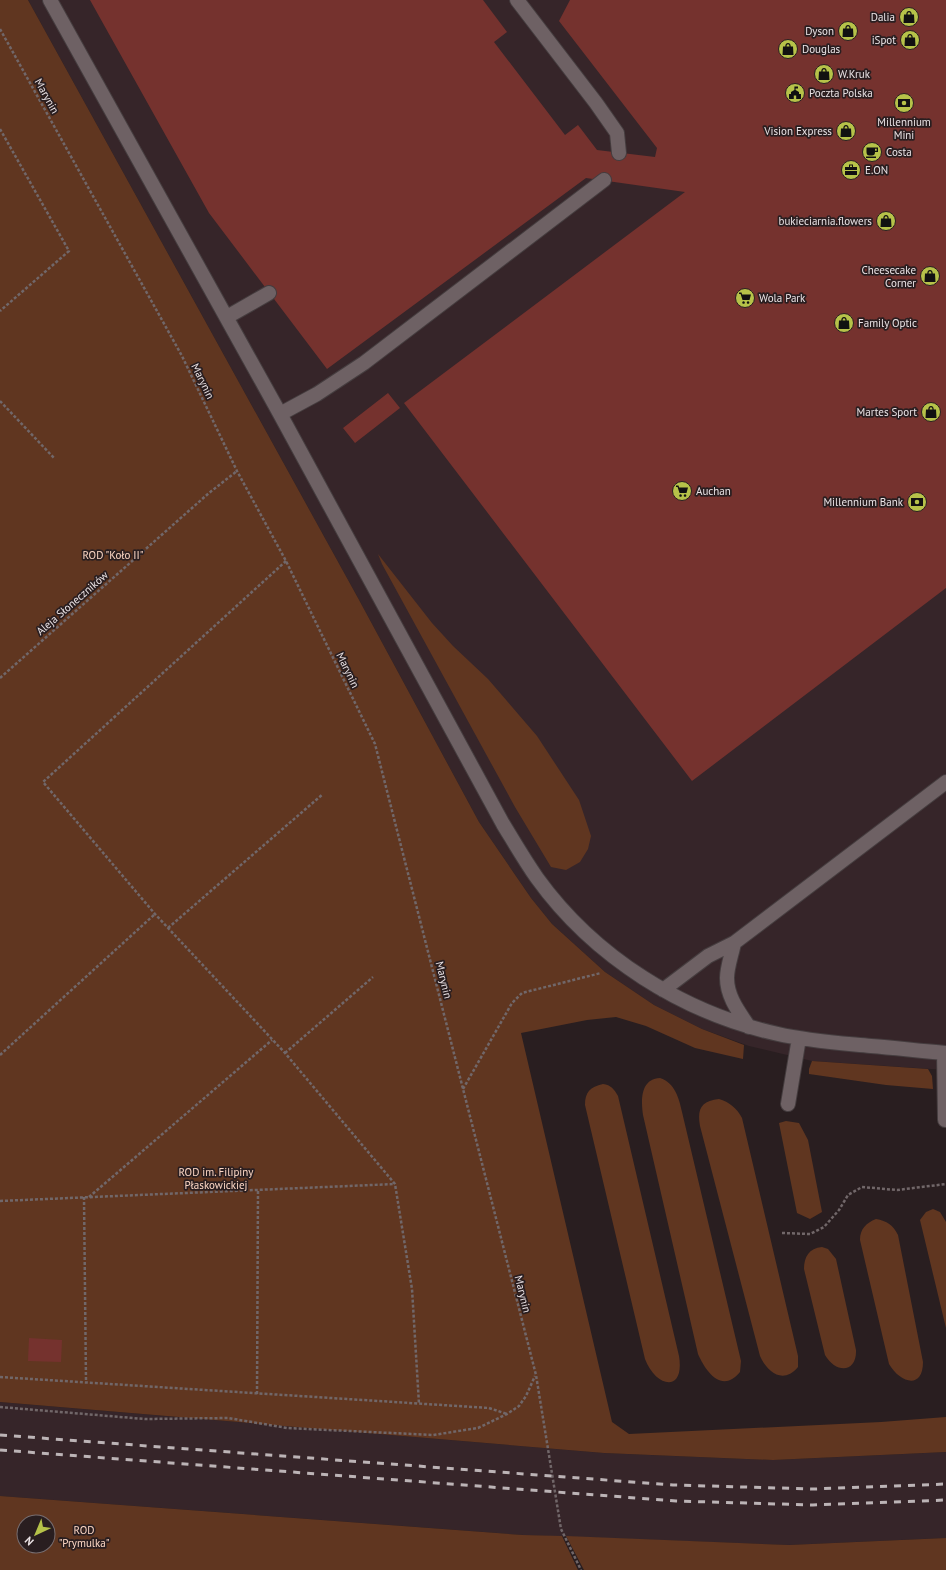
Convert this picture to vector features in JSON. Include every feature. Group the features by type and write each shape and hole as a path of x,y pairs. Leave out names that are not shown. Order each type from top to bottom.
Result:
{"lane":[{"path":"50,0 227,317 503,824 522,856 562,909 592,938 627,967 663,990 699,1009 749,1027 799,1038 945,1053 945,1120"},
{"path":"517,0 596,102 617,133 619,153"},
{"path":"280,414 317,394 364,363 604,180"},
{"path":"227,317 269,293"},
{"path":"663,990 708,956 734,943 946,782"},
{"path":"734,943 727,978 729,992 735,1005 749,1027"},
{"path":"788,1104 799,1038"}],"path":[{"name":"Marynin","path":"0,29 182,356 237,471 286,561 376,744 536,1375 562,1529 581,1570"},
{"path":"0,129 69,251 0,311"},
{"path":"0,401 54,458"},
{"name":"Aleja Słoneczników","path":"0,678 209,493 237,471"},
{"path":"286,561 43,782 155,914 285,1053 395,1184 412,1289 419,1404"},
{"path":"168,928 323,794"},
{"path":"0,1055 155,914"},
{"path":"463,1089 512,1003 522,993 627,967"},
{"path":"285,1053 373,977"},
{"path":"89,1197 272,1040"},
{"path":"0,1201 395,1184"},
{"path":"782,1233 810,1234 824,1227 839,1210 848,1195 862,1187 897,1190 946,1184"},
{"path":"257,1394 258,1189"},
{"path":"84,1198 86,1382"},
{"path":"0,1407 144,1419 228,1418 287,1428 433,1435 478,1428 507,1414 518,1406 526,1396 536,1375"},
{"path":"0,1377 489,1408 507,1414"}],"shaded area":[{"path":"28,0 946,0 946,1070 812,1061 749,1046 702,1029 654,1005 605,972 552,924 531,898 479,822 358,598"},
{"path":"0,1402 604,1453 773,1460 946,1452 946,1538 789,1545 523,1535 0,1496"}],"green space":[{"path":"0,0 28,0 358,598 479,822 531,898 552,924 605,972 654,1005 702,1029 744,1045 743,1059 695,1048 646,1026 616,1017 587,1020 521,1033 612,1422 629,1434 881,1422 946,1417 946,1452 773,1460 604,1453 0,1402"},
{"path":"378,554 432,623 453,646 488,679 537,736 579,800 591,836 588,849 580,862 566,870 551,867 515,807 382,564"},
{"path":"812,1061 928,1069 932,1076 933,1089 886,1085 809,1074"},
{"path":"660,1078 665,1080 673,1087 679,1101 741,1361 740,1372 727,1381 721,1381 715,1378 705,1368 698,1354 643,1115 642,1097 645,1086 653,1079"},
{"path":"603,1084 612,1088 618,1096 679,1356 680,1368 678,1376 674,1381 662,1381 650,1369 645,1359 585,1105 587,1093 595,1087"},
{"path":"719,1099 732,1106 738,1111 742,1118 798,1356 798,1367 787,1375 781,1376 771,1371 760,1356 700,1126 699,1115 704,1104"},
{"path":"786,1121 799,1123 808,1140 822,1212 810,1219 797,1213 779,1123"},
{"path":"933,1209 940,1212 946,1222 946,1328 920,1220 926,1212"},
{"path":"876,1219 889,1224 898,1235 923,1362 922,1371 919,1377 915,1380 910,1381 899,1376 889,1364 860,1240 864,1227 869,1222"},
{"path":"822,1247 828,1249 836,1259 856,1350 855,1358 850,1367 840,1368 830,1361 825,1355 804,1269 808,1254 814,1249"},
{"name":"ROD \"Prymulka\"","path":"0,1496 523,1535 562,1536 578,1570 0,1570"},
{"path":"566,1536 789,1545 946,1538 946,1570 584,1570"}],"building":[{"name":"Wola Park","path":"90,0 483,0 507,32 494,42 565,135 578,125 597,150 655,157 657,148 559,21 570,0 946,0 946,588 692,781 404,403 685,192 586,178 327,369 209,213"},
{"path":"388,393 400,408 355,443 343,428"},
{"path":"29,1338 62,1340 61,1362 28,1361"}],"railway":[{"path":"0,1435 673,1485 814,1489 946,1484"},
{"path":"0,1450 676,1501 813,1505 946,1500"}],"place":[{"name":"Dalia","path":"909,17"},
{"name":"Dyson","path":"848,31"},
{"name":"iSpot","path":"910,40"},
{"name":"Douglas","path":"788,49"},
{"name":"W.Kruk","path":"824,74"},
{"name":"Poczta Polska","path":"795,93"},
{"name":"Millennium Mini","path":"904,103"},
{"name":"Vision Express","path":"846,131"},
{"name":"Costa","path":"872,152"},
{"name":"E.ON","path":"851,170"},
{"name":"bukieciarnia.flowers","path":"886,221"},
{"name":"Cheesecake Corner","path":"930,276"},
{"name":"Wola Park","path":"745,298"},
{"name":"Family Optic","path":"844,323"},
{"name":"Martes Sport","path":"931,412"},
{"name":"Auchan","path":"682,491"},
{"name":"Millennium Bank","path":"917,502"}],"park label":[{"name":"ROD \"Koło II\"","path":"113,555"},
{"name":"ROD im. Filipiny Płaskowickiej","path":"216,1178"}]}
